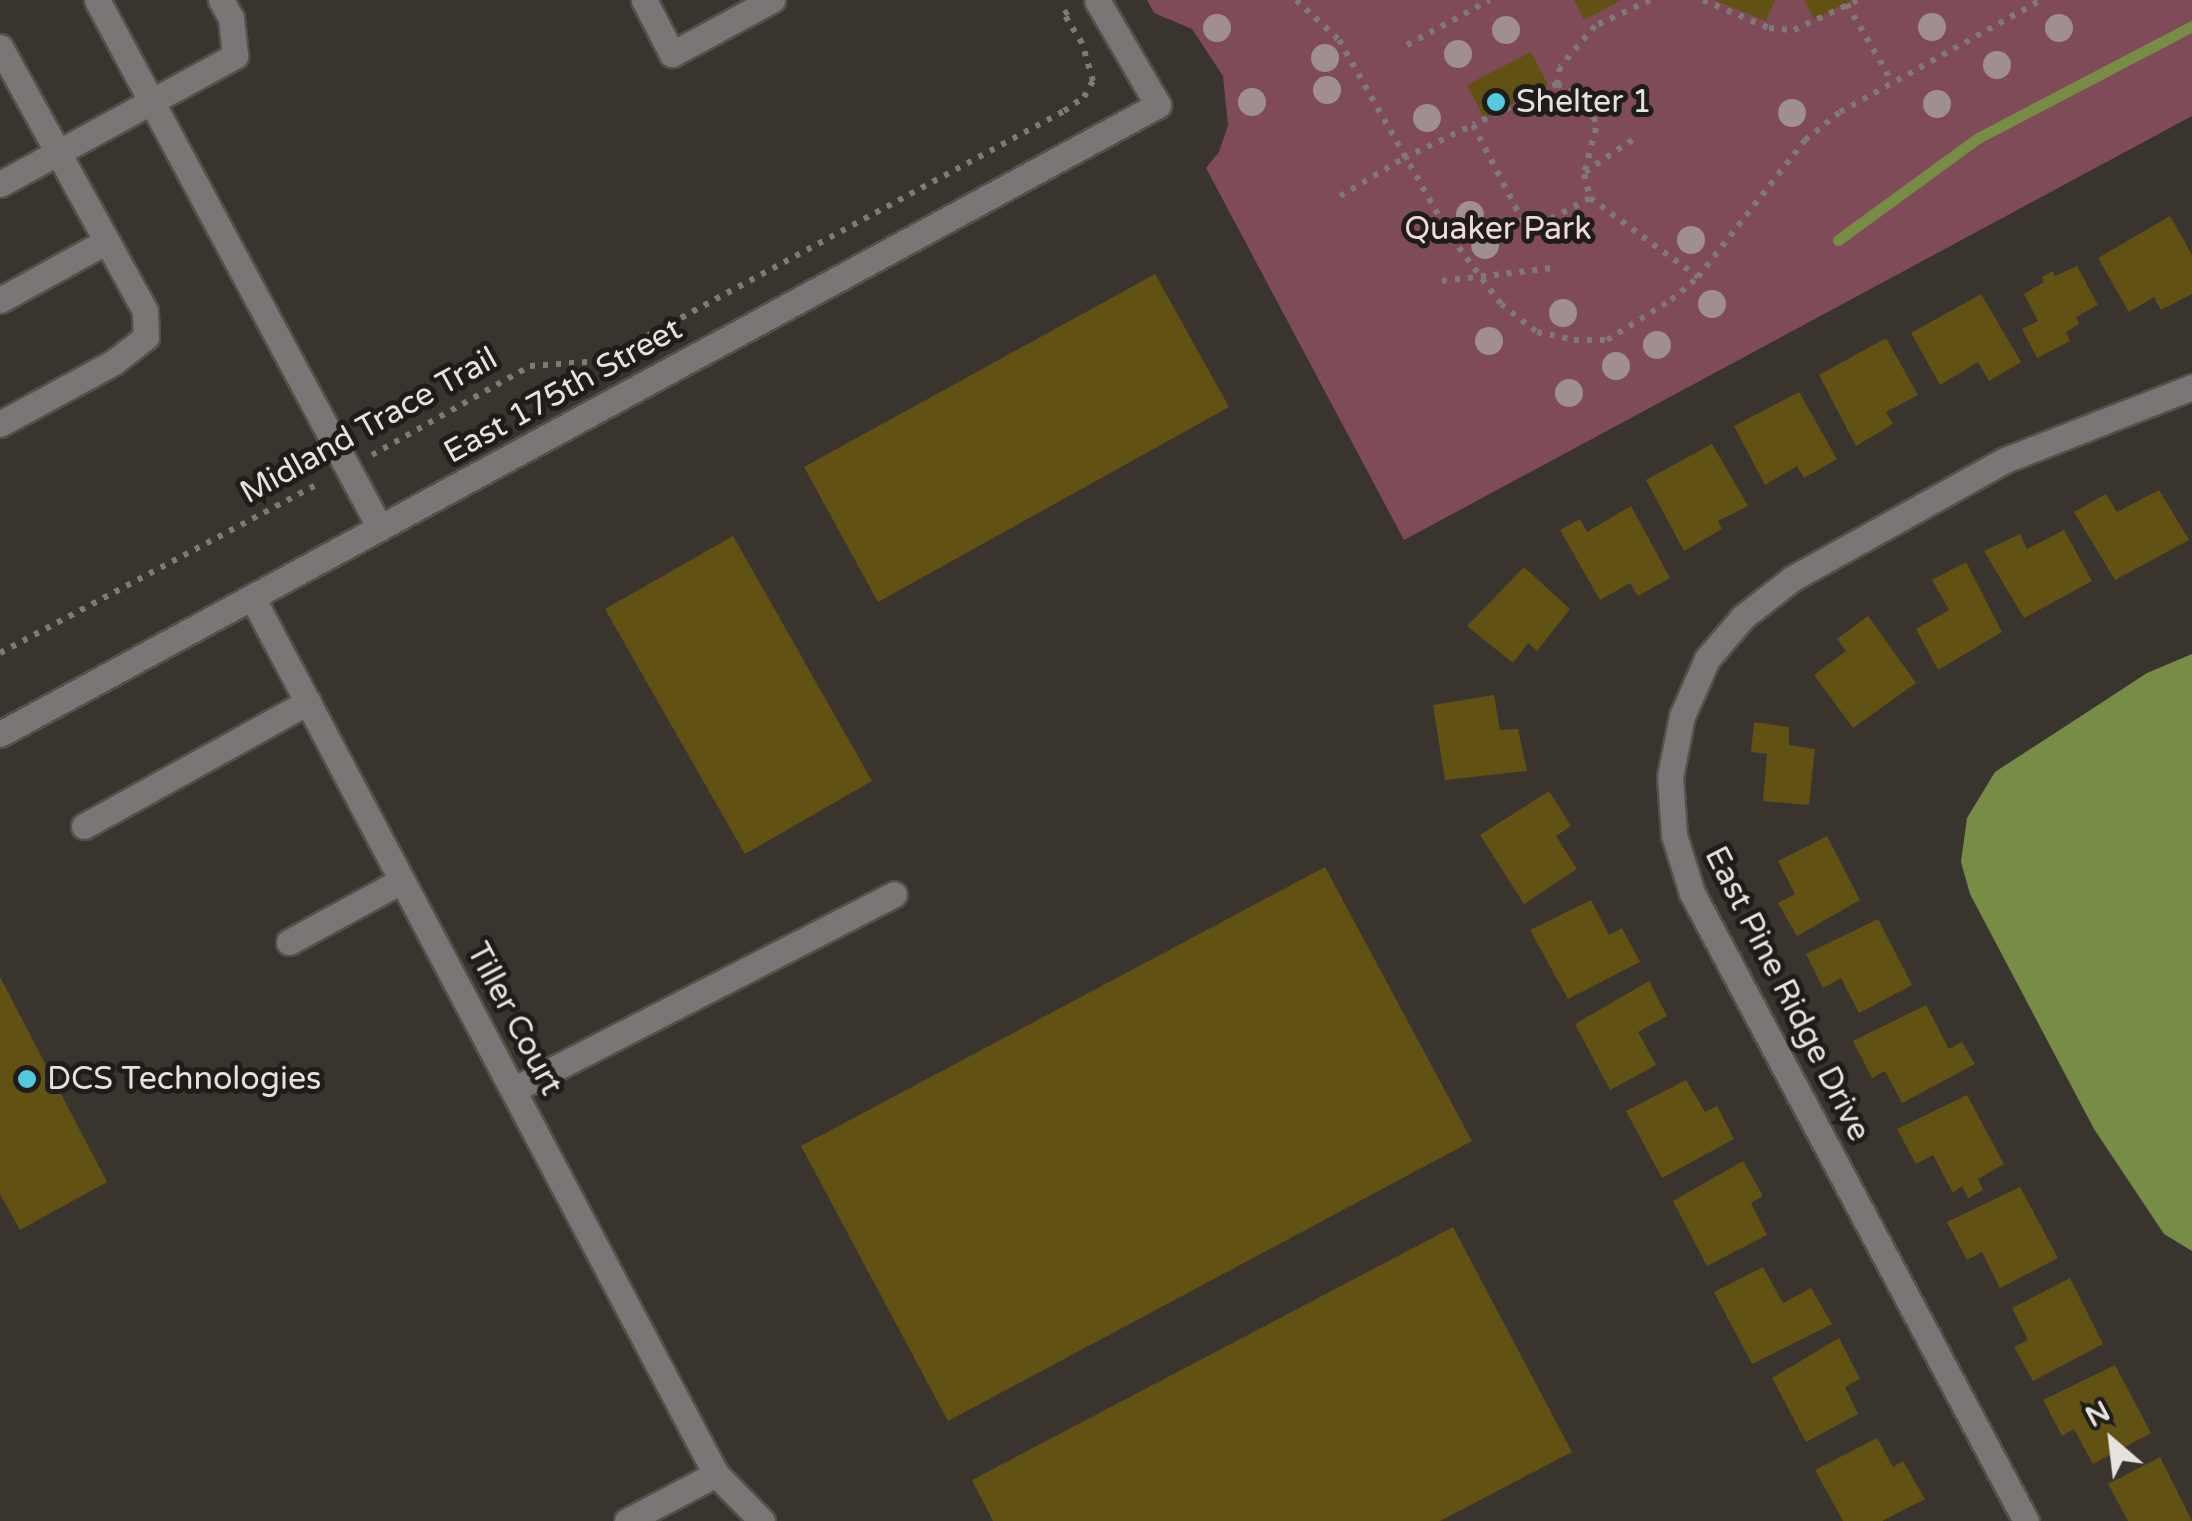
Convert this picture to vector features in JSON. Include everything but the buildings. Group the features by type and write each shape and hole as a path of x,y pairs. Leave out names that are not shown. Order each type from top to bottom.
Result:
{"street":[{"path":"97,0 380,528"},
{"path":"0,184 235,56 231,18 221,0"},
{"path":"644,0 672,54 772,0"},
{"name":"East 175th Street","path":"0,734 1158,105 1087,4"},
{"path":"0,46 146,311 146,336 114,362 1,422"},
{"path":"0,300 107,241"},
{"name":"East Pine Ridge Drive","path":"2026,1521 1692,892 1674,836 1670,777 1682,716 1707,659 1743,617 1794,578 2005,460 2192,386"},
{"name":"Tiller Court","path":"252,597 716,1474 762,1521"},
{"path":"84,826 308,702"},
{"path":"289,942 401,880"},
{"path":"515,1089 894,894"},
{"path":"628,1521 716,1474"}],"path":[{"path":"1296,0 1339,40 1404,158 1501,304 1537,332 1590,340 1607,340 1636,325 1698,277 1805,140 1890,80 2041,0"},
{"path":"1406,46 1490,0"},
{"path":"1557,84 1560,67 1595,26 1650,0"},
{"path":"1703,0 1769,28 1794,30 1858,0"},
{"path":"1616,2 1621,11"},
{"name":"Midland Trace Trail","path":"0,653 348,468 530,366 602,361 1064,111 1084,97 1093,80 1082,43 1064,14 1087,4"},
{"path":"1847,4 1890,80"},
{"path":"1340,196 1404,158 1557,84"},
{"path":"1557,84 1581,97 1594,117 1593,145 1584,173 1590,198 1698,277"},
{"path":"1473,125 1528,231 1590,198"},
{"path":"1584,173 1636,138"},
{"path":"1442,281 1552,268"}],"green space":[{"name":"Quaker Park","path":"1147,0 2192,0 2192,116 1404,540 1206,168 1219,152 1228,125 1223,76 1192,29 1154,13"}],"shaded area":[{"path":"2192,654 2192,1251 2164,1234 2094,1129 1970,894 1961,862 1967,818 1995,772 2147,673"}],"waterway":[{"path":"1838,240 1978,138 2192,26"}],"place":[{"name":"Shelter 1","path":"1496,102"},
{"name":"DCS Technologies","path":"27,1079"}]}
